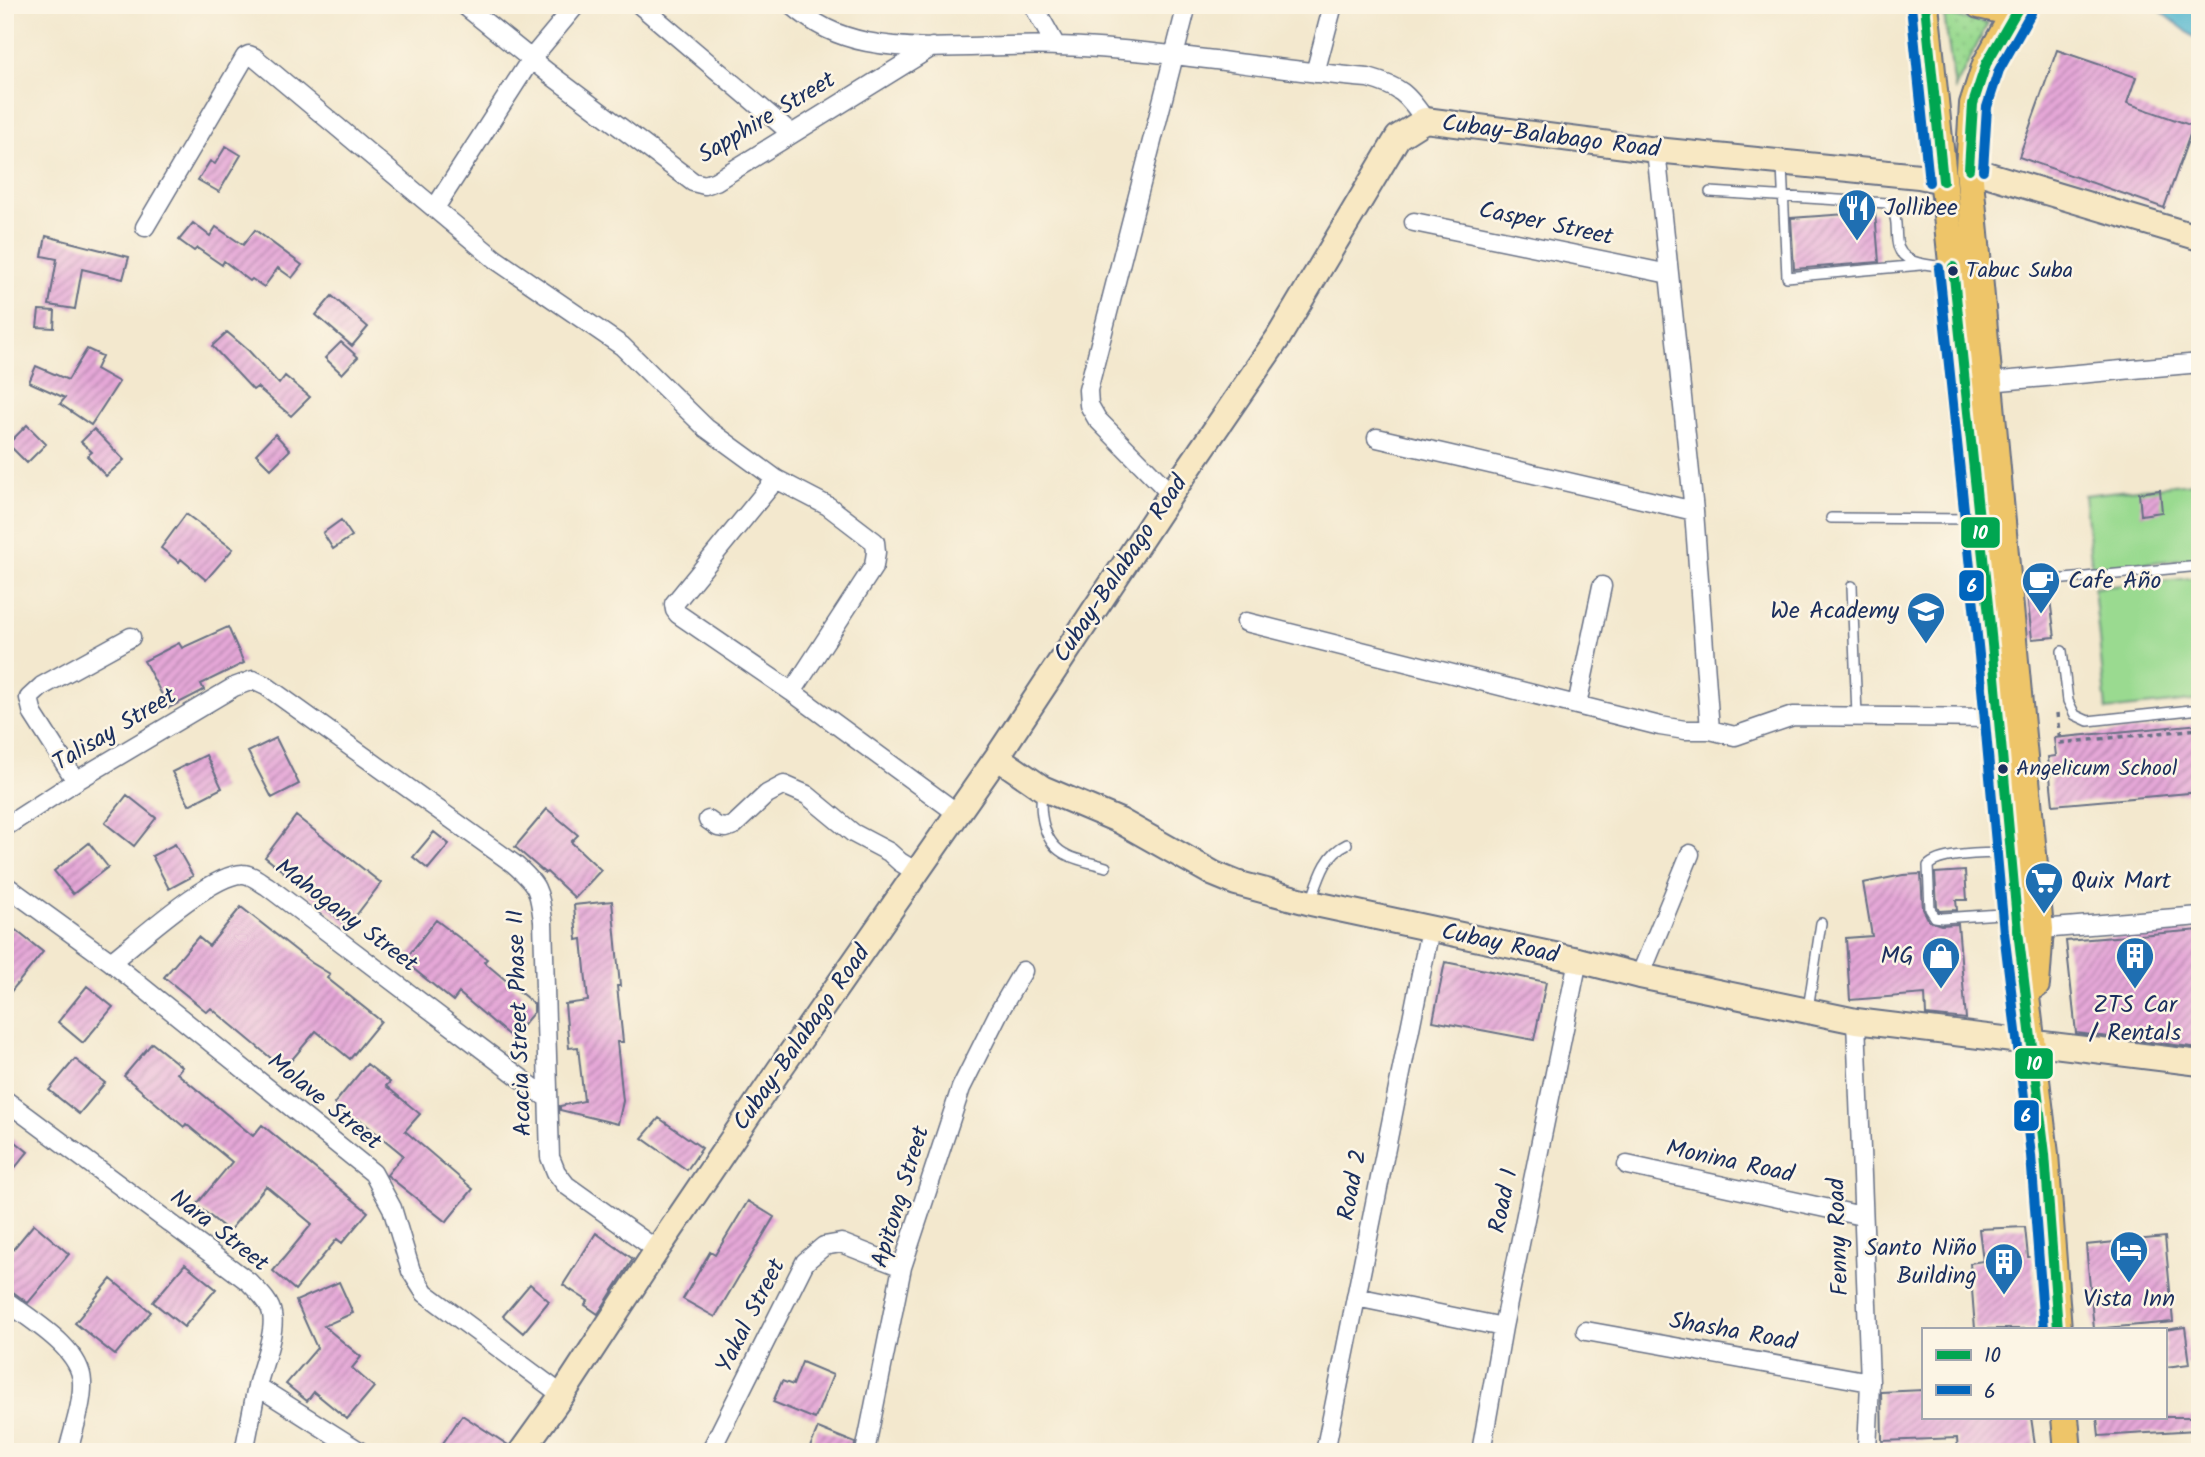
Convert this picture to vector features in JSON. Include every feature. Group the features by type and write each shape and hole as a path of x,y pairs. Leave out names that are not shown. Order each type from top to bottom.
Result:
{"main road":[{"path":"1925,5 2011,853 2025,924"},
{"path":"1979,5 2017,9 1986,64 1973,104 1969,169 1989,382 2032,1042 2045,1154 2059,1328"},
{"name":"Cubay-Balabago Road","path":"521,1452 779,1070 998,757 1171,494 1278,338 1398,137 1425,120 1656,150 1919,176 1944,181"},
{"path":"1969,169 2200,238"},
{"name":"Cubay Road","path":"998,757 1042,788 1120,821 1214,874 1236,883 1311,903 1856,1021 2200,1063"},
{"path":"2065,1418 2068,1452"}],"street":[{"name":"Sapphire Street","path":"464,5 693,182 705,185 716,181 932,47"},
{"path":"435,208 531,59 576,5"},
{"path":"640,5 791,134"},
{"path":"792,5 821,27 845,37 889,46 1056,46 1175,54 1368,78 1393,85 1412,100 1425,120"},
{"path":"1033,5 1056,46"},
{"path":"1171,494 1097,419 1089,405 1088,390 1187,5"},
{"path":"1315,73 1333,5"},
{"path":"145,227 245,57 254,57 495,259 622,346 706,428 776,479 828,506 875,542 874,566 792,692"},
{"path":"1656,150 1694,511 1710,730"},
{"name":"Casper Street","path":"1414,222 1669,274"},
{"path":"1989,382 2200,363"},
{"path":"1377,438 1694,511"},
{"path":"776,479 674,604 675,610 957,813"},
{"path":"1577,705 1602,586"},
{"path":"1247,622 1660,726 1685,730 1710,730 1735,736 1793,716 1999,718"},
{"path":"76,781 33,714 30,698 42,686 131,637"},
{"name":"Talisay Street","path":"5,828 76,781 234,687 253,680"},
{"name":"Acacia Street Phase II","path":"253,680 266,686 514,864 535,883 543,921 550,1157 556,1172 566,1185 657,1250"},
{"path":"708,820 718,827 734,825 767,794 784,785 807,795 853,833 889,852 918,873"},
{"path":"1640,976 1690,854"},
{"name":"Mahogany Street","path":"111,962 201,891 224,877 245,874 267,886 547,1098"},
{"name":"Molave Street","path":"5,885 111,962 373,1173 393,1208 411,1271 425,1293 562,1395"},
{"path":"2025,924 2200,916"},
{"name":"Road 2","path":"1325,1452 1430,929"},
{"name":"Road 1","path":"1481,1452 1503,1328 1578,960"},
{"name":"Apitong Street","path":"865,1452 902,1267 961,1088 1023,971"},
{"name":"Fenny Road","path":"1856,1021 1870,1382 1867,1452"},
{"name":"Nara Street","path":"5,1100 249,1282 265,1299 272,1313 271,1333 244,1452"},
{"name":"Monina Road","path":"1627,1165 1863,1216"},
{"name":"Yakal Street","path":"710,1452 805,1262 824,1246 841,1242 902,1267"},
{"path":"1356,1297 1503,1328"},
{"path":"5,1300 59,1341 75,1360 82,1380 68,1452"},
{"name":"Shasha Road","path":"1586,1331 1870,1382"},
{"path":"257,1386 361,1452"}],"lane":[{"path":"1782,164 1787,277 1926,265 1953,267"},
{"path":"1710,192 1887,203 1896,216 1897,244 1904,256 1926,265"},
{"path":"1830,518 1978,519"},
{"path":"2054,580 2200,566"},
{"path":"1852,586 1857,716"},
{"path":"2062,651 2068,701 2075,715 2088,721 2200,709"},
{"path":"1042,788 1042,823 1055,847 1066,855 1106,867"},
{"path":"1311,903 1334,851 1348,844"},
{"path":"2011,853 1933,860 1928,866 1930,909 1935,917 2025,924"},
{"path":"1807,1011 1821,923"}],"green space":[{"path":"1944,15 1988,23 1955,89"},
{"path":"2200,482 2200,557 2092,569 2084,495"},
{"path":"2200,577 2200,700 2106,710 2094,588"}],"water":[{"path":"2153,5 2200,5 2200,42"}],"building":[{"path":"2057,50 2136,77 2127,103 2193,126 2164,208 2019,157"},
{"path":"226,146 241,155 219,192 198,180 210,161 215,164"},
{"path":"1875,212 1879,262 1794,269 1791,218"},
{"path":"193,223 210,236 216,227 243,245 255,230 302,265 292,278 278,268 264,287 252,279 250,281 224,261 222,265 197,248 194,251 179,240"},
{"path":"46,236 129,257 123,279 82,269 75,309 49,305 57,259 42,256"},
{"path":"332,296 368,327 352,346 316,315"},
{"path":"39,310 55,311 54,328 37,327"},
{"path":"227,332 249,351 279,384 285,376 310,397 291,416 257,387 253,390 212,346"},
{"path":"341,342 358,357 342,374 325,358"},
{"path":"87,349 102,356 96,369 119,382 91,425 60,404 65,398 29,382 36,366 68,380"},
{"path":"27,425 46,444 27,463 8,444"},
{"path":"94,429 124,460 106,476 87,456 92,452 81,442"},
{"path":"275,434 290,450 271,469 256,454"},
{"path":"2160,490 2162,512 2141,515 2139,493"},
{"path":"186,514 233,549 206,580 181,559 179,562 161,548"},
{"path":"341,520 352,536 333,549 323,533"},
{"name":"Cafe Año","path":"2049,592 2055,637 2032,639 2027,594"},
{"path":"228,627 244,663 201,684 204,690 169,708 144,661 179,643 182,648"},
{"path":"2200,724 2200,792 2053,805 2048,757 2056,756 2054,738"},
{"path":"276,738 299,784 272,798 248,752"},
{"path":"206,755 222,788 189,805 172,772"},
{"path":"127,795 156,818 134,846 105,823"},
{"path":"547,809 578,835 571,842 601,870 575,898 515,847"},
{"path":"296,816 381,883 348,926 265,857"},
{"path":"434,832 449,844 428,869 413,857"},
{"path":"89,843 108,867 73,894 54,871"},
{"path":"175,844 193,876 169,889 152,856"},
{"path":"1965,871 1967,900 1956,900 1957,910 1939,911 1935,873"},
{"path":"1921,874 1923,909 1929,921 1941,925 1958,924 1966,1019 1926,1015 1925,994 1850,1000 1846,938 1872,936 1863,883"},
{"path":"612,901 623,1042 617,1042 623,1101 618,1124 560,1110 560,1106 584,1101 578,1047 569,1048 565,1004 588,1001 582,939 577,940 574,905"},
{"path":"241,907 330,974 327,978 381,1021 350,1059 316,1031 284,1069 211,1008 207,1012 164,977 198,937 209,946"},
{"path":"436,920 487,959 484,962 534,1004 534,1012 512,1038 459,993 453,1001 404,961"},
{"path":"13,928 43,952 5,999 5,938"},
{"name":"ZTS Car / Rentals","path":"2200,930 2200,1048 2076,1033 2066,941"},
{"path":"1445,962 1546,982 1534,1040 1433,1021"},
{"path":"87,986 113,1007 83,1043 58,1022"},
{"path":"152,1043 182,1067 177,1073 253,1136 262,1125 368,1212 342,1243 337,1239 295,1290 273,1271 312,1224 266,1186 229,1231 196,1205 232,1162 186,1124 184,1127 124,1076"},
{"path":"75,1059 105,1083 79,1114 49,1090"},
{"path":"367,1064 390,1082 386,1086 420,1114 405,1131 473,1189 446,1222 387,1175 403,1155 359,1119 356,1123 334,1104"},
{"path":"659,1118 702,1148 687,1170 642,1138"},
{"path":"5,1133 28,1152 5,1180"},
{"path":"748,1201 774,1217 715,1317 683,1299 710,1252 715,1255"},
{"path":"34,1224 69,1254 28,1303 5,1286 5,1259"},
{"name":"Santo Niño Building","path":"2025,1227 2028,1257 2032,1257 2038,1328 1975,1328 1970,1263 1983,1261 1979,1229"},
{"path":"596,1233 633,1259 598,1314 585,1305 588,1301 563,1285"},
{"name":"Vista Inn","path":"2165,1237 2173,1322 2094,1328 2086,1245"},
{"path":"185,1264 216,1289 184,1327 153,1302"},
{"path":"111,1279 151,1312 115,1355 75,1323"},
{"path":"339,1282 353,1313 324,1326 361,1357 352,1368 374,1387 347,1419 314,1392 307,1401 286,1384 317,1348 296,1301"},
{"path":"530,1284 549,1301 523,1333 503,1316"},
{"path":"2185,1327 2190,1364 2166,1367 2166,1330"},
{"path":"802,1362 833,1375 815,1419 773,1402 782,1381 793,1385"},
{"path":"1922,1390 1922,1418 2031,1418 2036,1452 1958,1452 1957,1438 1882,1441 1881,1392"},
{"path":"462,1415 508,1445 506,1452 437,1452"},
{"path":"2196,1417 2196,1430 2099,1436 2097,1418"},
{"path":"818,1428 855,1443 854,1452 808,1452"}],"transit line":[{"name":"10","path":"1925,5 1943,181"},
{"name":"10","path":"1969,169 1973,104 1986,64 2020,5"},
{"name":"6","path":"1911,6 1929,182"},
{"name":"6","path":"1983,170 1987,107 1999,70 2031,13"},
{"name":"10","path":"1953,267 1993,654 2018,931 2045,1154 2058,1328"},
{"name":"6","path":"1939,268 1979,655 2004,932 2031,1155 2044,1328"}],"place":[{"name":"Jollibee","path":"1857,242"},
{"name":"Tabuc Suba","path":"1953,271"},
{"name":"Cafe Año","path":"2041,615"},
{"name":"We Academy","path":"1926,645"},
{"name":"Angelicum School","path":"2003,769"},
{"name":"Quix Mart","path":"2044,915"},
{"name":"MG","path":"1941,990"},
{"name":"ZTS Car / Rentals","path":"2135,990"},
{"name":"Vista Inn","path":"2129,1284"},
{"name":"Santo Niño Building","path":"2004,1296"}]}
